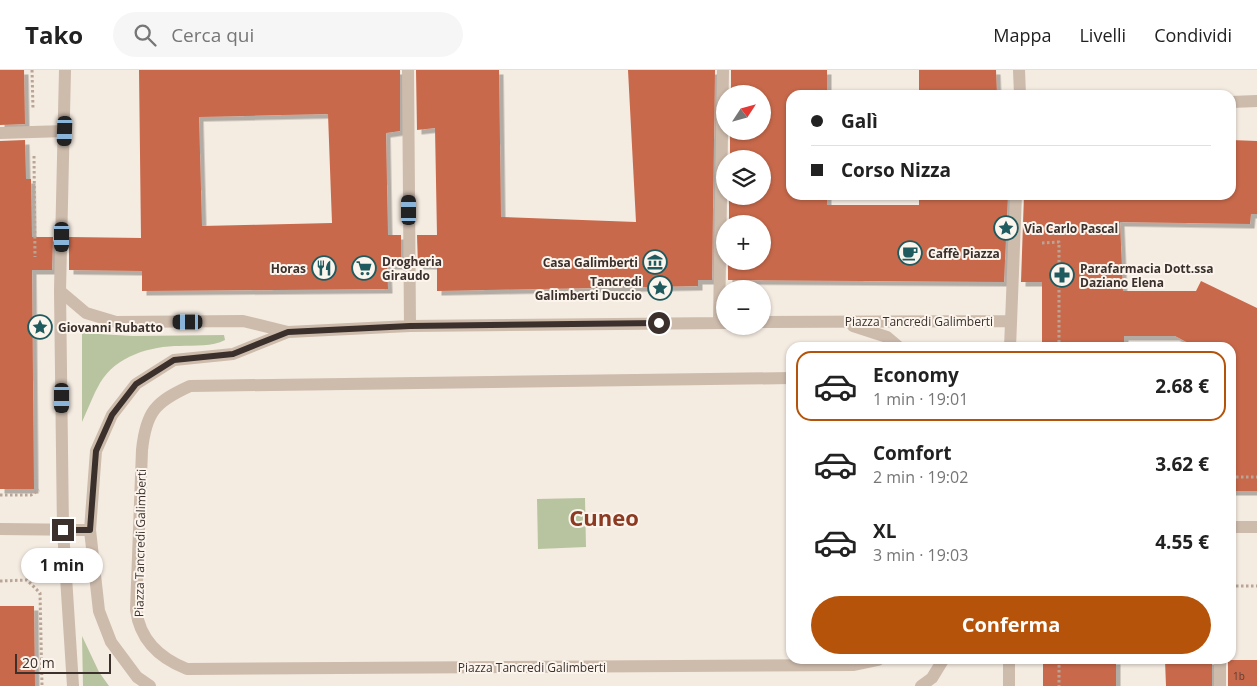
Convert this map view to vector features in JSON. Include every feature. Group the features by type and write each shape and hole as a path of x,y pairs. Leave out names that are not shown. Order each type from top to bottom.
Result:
{"street":[{"path":"65,70 60,291 63,530 73,686"},
{"path":"408,70 410,326"},
{"path":"722,280 723,70"},
{"path":"1019,70 1020,90"},
{"path":"1236,102 1257,101"},
{"path":"0,133 65,131"},
{"path":"1010,320 1016,200"},
{"path":"60,291 86,312 116,322 243,321 288,332 410,326 716,323"},
{"name":"Piazza Tancredi Galimberti","path":"771,322 1010,320 1010,342"},
{"name":"Piazza Tancredi Galimberti","path":"831,321 863,328 887,337 893,342"},
{"path":"150,686 137,676 110,642 99,611 90,530 96,451 112,415 136,384 174,360 233,354 288,332"},
{"name":"Piazza Tancredi Galimberti","path":"786,378 190,386 170,395 154,409 145,425 142,450 136,610 138,626 154,648 168,662 187,669 859,664"},
{"path":"1236,527 1257,527"},
{"path":"0,529 90,530"},
{"path":"921,686 932,678 941,664"},
{"path":"1009,664 1009,686"},
{"path":"1220,664 1220,686"}],"path":[{"path":"32,70 36,264"},
{"path":"1042,243 1059,242 1059,342"},
{"path":"1236,477 1257,477"},
{"path":"0,495 31,495 40,489 40,480"},
{"path":"0,581 27,580 40,594 42,686"},
{"path":"1236,586 1257,586"},
{"path":"1059,664 1060,686"}],"green space":[{"path":"82,333 133,336 224,335 225,340 209,345 157,348 124,359 100,383 82,422"},
{"path":"585,498 586,547 538,549 537,499"},
{"path":"82,636 99,672 109,686 83,686"}],"building":[{"path":"0,70 24,70 25,124 0,125"},
{"path":"139,70 400,70 400,131 386,133 388,235 401,235 401,265 387,265 388,289 142,291 142,271 69,270 69,237 141,238","holes":["328,114 332,223 202,226 199,117"]},
{"path":"416,70 499,70 501,217 636,222 628,70 715,70 712,280 698,280 698,286 437,291 437,265 418,265 417,235 437,235 435,128 417,130"},
{"path":"731,70 827,70 827,90 786,90 786,200 827,200 827,205 919,205 919,200 1008,200 1004,282 728,280 728,270 771,270 771,215 729,215 729,205 771,205 771,150 730,150 730,140 771,140 771,85 731,85"},
{"path":"919,70 996,70 997,90 919,90"},
{"path":"25,140 26,179 31,179 32,237 53,237 52,270 32,270 34,489 0,489 0,141"},
{"path":"1236,140 1257,141 1257,214 1251,214 1250,224 1120,222 1123,291 1196,291 1201,281 1257,308 1257,491 1236,491 1236,342 1186,342 1175,336 1124,336 1124,342 1042,342 1042,282 1021,282 1024,200 1236,200"},
{"path":"0,606 34,606 35,686 0,686"},
{"path":"1236,660 1257,660 1257,686 1228,686 1228,664 1236,664"},
{"path":"1043,664 1116,664 1116,686 1043,686"},
{"path":"1165,664 1212,664 1212,686 1166,686"}],"place":[{"name":"Via Carlo Pascal","path":"1006,228"},
{"name":"Caffè Piazza","path":"910,253"},
{"name":"Casa Galimberti","path":"655,262"},
{"name":"Horas","path":"324,268"},
{"name":"Drogheria Giraudo","path":"364,268"},
{"name":"Parafarmacia Dott.ssa Daziano Elena","path":"1062,275"},
{"name":"Tancredi Galimberti Duccio","path":"660,288"},
{"name":"Giovanni Rubatto","path":"40,327"}],"district":[{"name":"Cuneo","path":"604,517"}],"route":[{"path":"63,530 90,530 96,451 112,415 136,384 174,360 233,354 288,332 410,326 659,323"}]}
